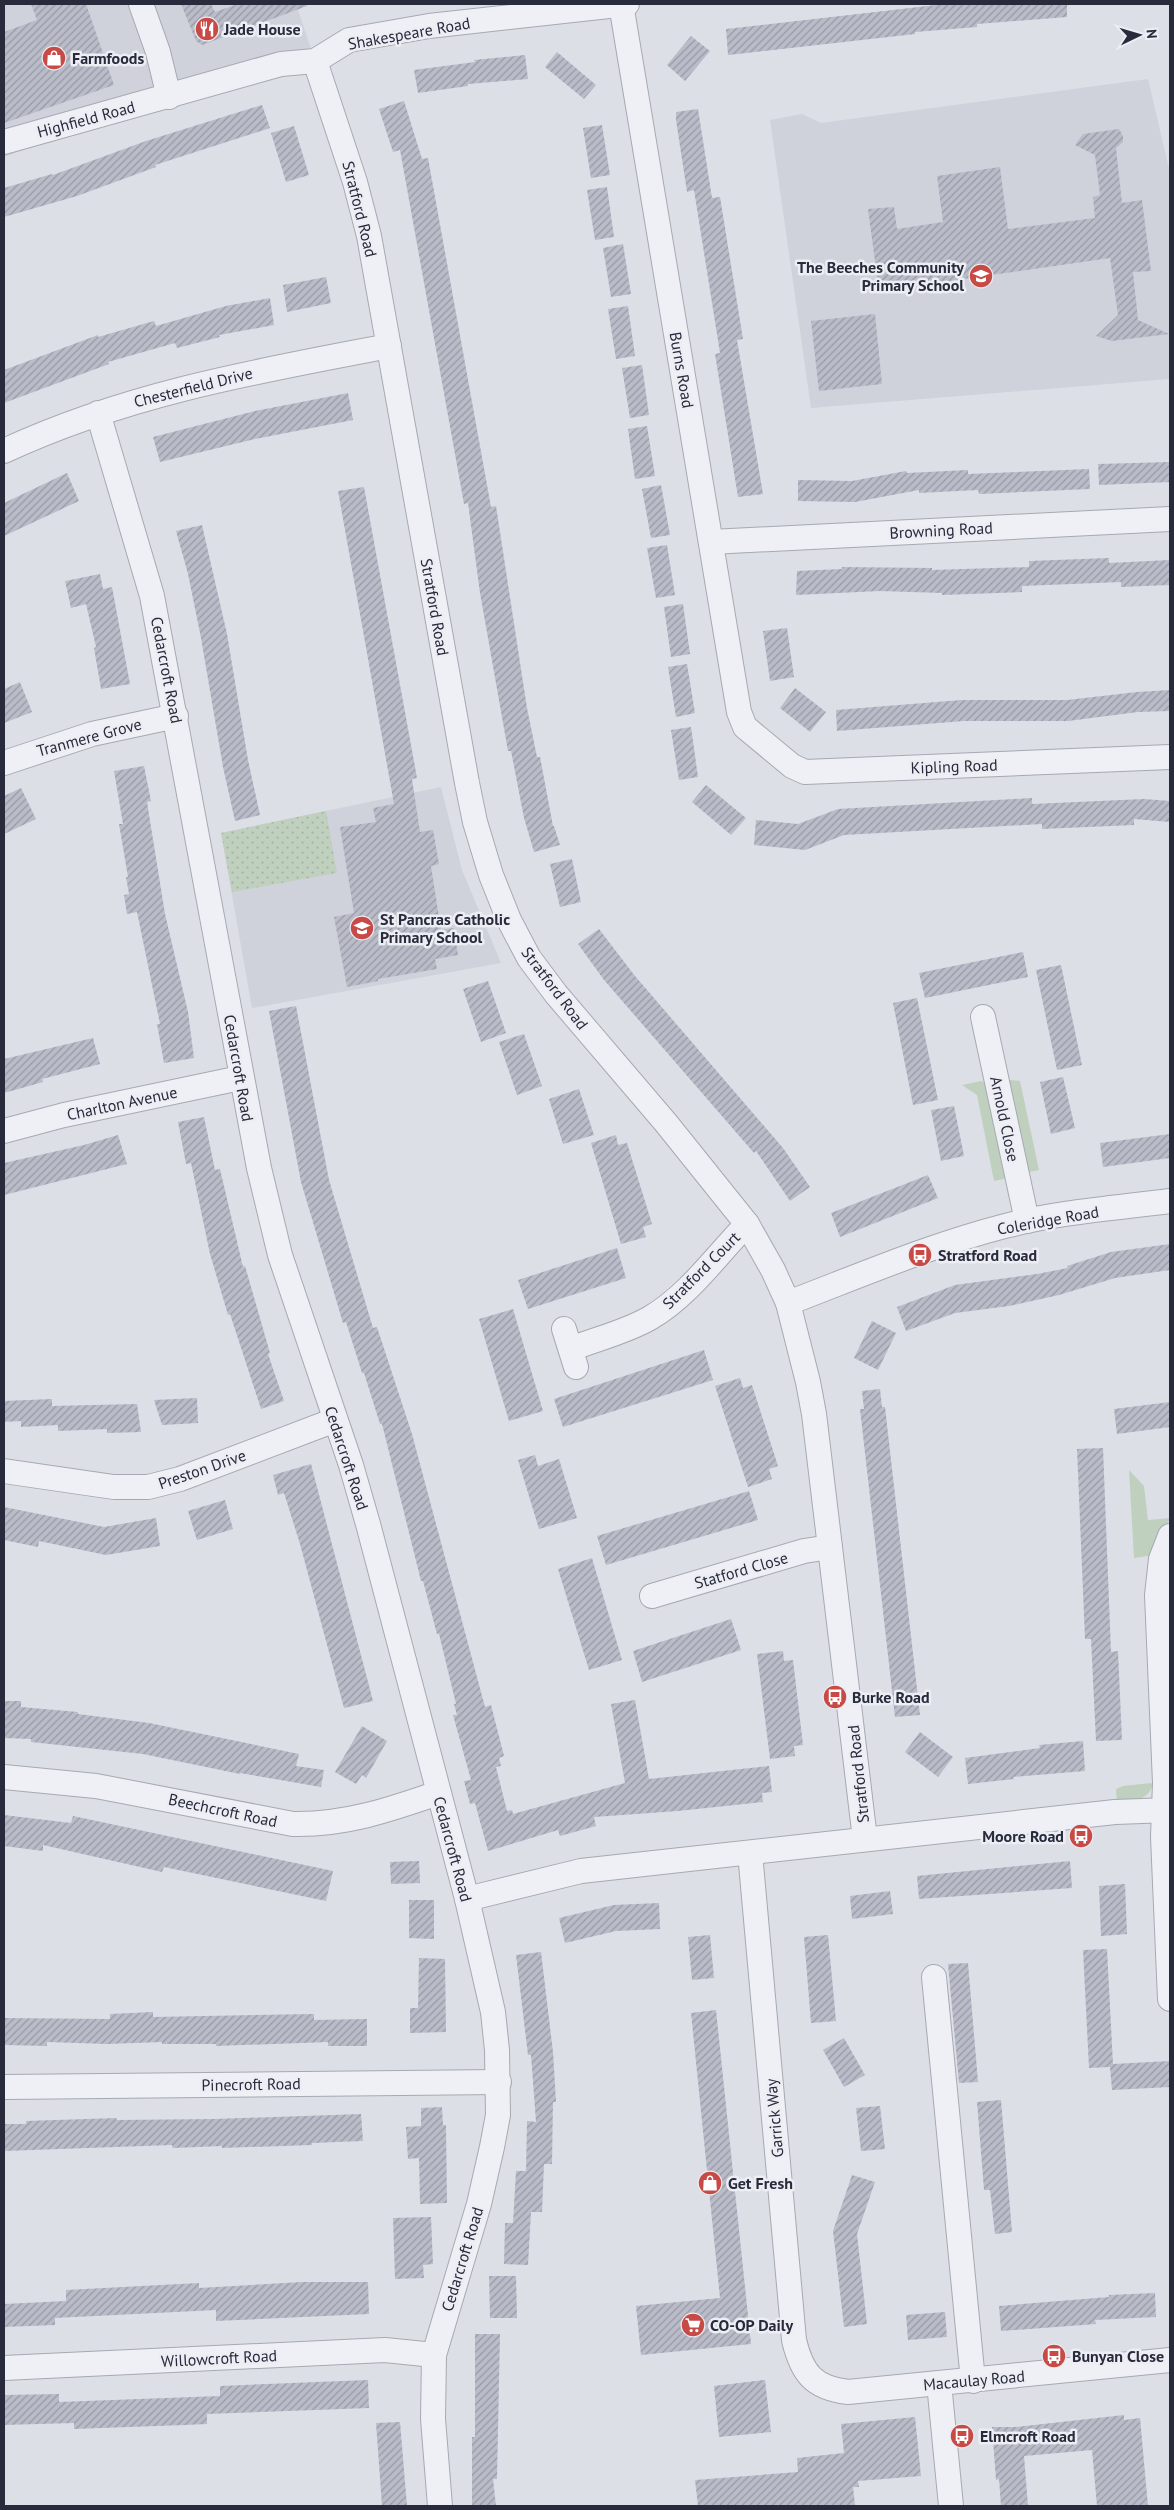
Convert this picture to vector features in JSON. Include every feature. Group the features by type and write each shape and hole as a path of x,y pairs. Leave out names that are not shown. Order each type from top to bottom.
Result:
{"street":[{"path":"140,4 158,52 169,97"},
{"name":"Shakespeare Road","path":"169,97 281,64 315,61 349,40 429,26 482,12 624,4"},
{"name":"Burns Road","path":"624,4 739,712 745,727 751,732"},
{"name":"Stratford Road","path":"315,61 355,182 368,236 467,783 486,857 502,902 529,958 540,973 666,1123 747,1224 773,1270 788,1303 814,1414 865,1838"},
{"name":"Highfield Road","path":"4,142 169,97"},
{"name":"Chesterfield Drive","path":"4,451 98,413 234,376 389,346"},
{"name":"Cedarcroft Road","path":"98,413 152,596 176,716 240,1078 280,1255 368,1524 467,1899 492,2012 499,2082 498,2115 479,2204 434,2355 433,2419 440,2506"},
{"name":"Browning Road","path":"711,542 1170,519"},
{"name":"Tranmere Grove","path":"4,763 92,734 176,716"},
{"name":"Kipling Road","path":"751,732 792,766 805,772 1170,757"},
{"name":"Arnold Close","path":"983,1017 1027,1221"},
{"name":"Charlton Avenue","path":"4,1131 64,1115 240,1078"},
{"name":"Coleridge Road","path":"788,1303 909,1256 1027,1221 1170,1201"},
{"name":"Stratford Court","path":"570,1348 641,1322 661,1310 682,1292 747,1224"},
{"name":"Preston Drive","path":"4,1471 114,1487 148,1487 180,1478 335,1420"},
{"path":"1164,2000 1167,1810 1157,1595 1161,1560 1170,1536"},
{"name":"Statford Close","path":"652,1596 804,1551 830,1547"},
{"name":"Beechcroft Road","path":"4,1777 96,1786 293,1824 324,1825 356,1819 438,1793"},
{"path":"467,1899 581,1871 750,1853 865,1838 1114,1812 1167,1810"},
{"name":"Garrick Way","path":"750,1853 794,2340 798,2359 811,2379"},
{"path":"934,1978 972,2381"},
{"name":"Pinecroft Road","path":"4,2086 499,2082"},
{"name":"Willowcroft Road","path":"4,2368 385,2350 434,2355"},
{"name":"Macaulay Road","path":"811,2379 830,2390 848,2392 1170,2360"},
{"path":"939,2384 951,2506"}],"shaded area":[{"path":"4,4 296,4 315,61 169,97 4,157"},
{"name":"The Beeches Community Primary School","path":"1148,79 1170,173 1170,379 811,408 770,120 802,114 821,123"},
{"name":"St Pancras Catholic Primary School","path":"441,787 462,870 501,963 252,1008 221,833"}],"green space":[{"path":"326,811 337,873 232,892 221,833"},
{"path":"1010,1080 1020,1081 1039,1170 1024,1173 1008,1084"},
{"path":"981,1081 987,1083 1009,1178 994,1181 977,1095 962,1085"},
{"path":"1129,1470 1144,1486 1148,1520 1170,1518 1154,1555 1134,1558"},
{"path":"1151,1783 1153,1785 1143,1798 1117,1804 1116,1789 1123,1786"}],"building":[{"name":"Farmfoods","path":"31,4 86,4 114,85 4,123 4,32 37,20"},
{"path":"181,4 211,4 215,12 238,4 307,4 307,6 202,45 196,41"},
{"path":"945,4 1067,4 1067,17 977,24 977,27 915,32 915,34 728,55 726,29"},
{"path":"691,36 710,51 685,81 667,65"},
{"path":"557,52 596,85 584,99 545,67"},
{"path":"525,55 528,79 468,84 468,86 418,93 414,70 475,62 474,60"},
{"path":"404,101 422,159 428,158 491,507 496,506 527,708 537,757 540,757 553,826 560,845 534,852 524,818 511,751 508,751 480,593 468,503 464,504 400,150 393,152 379,109"},
{"path":"262,105 270,128 155,165 156,167 77,196 4,217 4,188 53,175 146,141"},
{"path":"698,109 712,198 720,197 743,339 737,340 763,494 738,497 715,354 720,353 694,190 687,192 676,120 676,112"},
{"path":"602,125 610,175 591,178 583,128"},
{"path":"294,126 309,175 286,182 271,133"},
{"path":"1119,129 1123,136 1123,142 1116,148 1122,203 1142,200 1151,271 1133,272 1138,320 1169,334 1112,341 1096,336 1118,315 1110,258 879,291 868,209 894,207 897,229 943,222 937,176 1000,167 1008,229 1095,218 1093,197 1100,195 1095,155 1075,145 1083,134"},
{"path":"607,187 614,237 595,240 587,190"},
{"path":"623,244 631,294 611,297 603,248"},
{"path":"326,277 331,303 287,312 283,285"},
{"path":"270,298 274,325 219,335 220,337 177,348 175,343 108,362 109,364 4,403 4,370 98,335 98,337 154,321 156,326 226,306"},
{"path":"628,306 635,356 616,359 608,309"},
{"path":"875,314 882,384 819,391 811,321"},
{"path":"642,365 649,415 630,418 622,368"},
{"path":"348,393 353,420 255,439 160,462 153,437 255,411"},
{"path":"647,426 655,476 635,479 628,429"},
{"path":"1170,462 1170,482 1099,485 1098,464"},
{"path":"1089,469 1090,489 979,494 978,490 919,493 919,490 855,502 798,501 798,480 852,481 906,471 907,473 968,470 968,474"},
{"path":"67,473 79,501 4,536 4,503"},
{"path":"661,485 670,535 651,538 642,489"},
{"path":"364,487 417,778 412,779 420,832 433,830 439,864 431,866 441,930 454,928 458,955 435,959 437,969 378,979 378,981 347,987 334,917 354,913 340,827 376,822 373,808 394,804 338,491"},
{"path":"202,525 227,634 248,760 260,815 235,821 223,767 188,574 176,531"},
{"path":"667,545 675,595 656,598 647,548"},
{"path":"1109,558 1109,563 1170,560 1170,585 1121,587 1121,582 1022,586 1022,592 942,595 942,593 880,591 796,595 797,571 842,569 842,567 932,568 932,570 1029,567 1029,561"},
{"path":"100,574 103,589 112,587 130,684 101,689 94,648 96,647 86,604 71,608 65,581"},
{"path":"683,604 690,654 671,657 664,607"},
{"path":"787,628 794,677 770,681 763,631"},
{"path":"687,664 695,713 676,717 668,667"},
{"path":"20,682 32,712 4,723 4,689"},
{"path":"795,688 826,712 810,732 780,708"},
{"path":"1170,690 1170,711 1138,712 1068,721 964,721 837,731 836,710 962,700 1067,700"},
{"path":"691,727 698,777 679,780 671,730"},
{"path":"144,766 151,801 147,802 165,914 188,1012 194,1058 164,1063 157,1024 160,1024 137,912 127,914 124,895 129,894 126,877 128,877 119,824 123,824 114,771"},
{"path":"706,785 746,818 731,835 692,802"},
{"path":"21,788 36,819 4,834 4,796"},
{"path":"1032,798 1032,804 1144,799 1170,801 1170,822 1134,819 1134,825 1042,829 1042,824 844,835 805,850 754,845 756,820 798,824 838,809"},
{"path":"572,859 581,902 560,907 550,864"},
{"path":"599,929 635,976 783,1148 810,1187 790,1201 756,1151 754,1153 604,980 578,944"},
{"path":"1023,952 1028,977 925,998 919,973"},
{"path":"1061,965 1082,1065 1057,1070 1036,970"},
{"path":"488,981 506,1033 481,1042 463,989"},
{"path":"917,998 938,1100 913,1105 893,1003"},
{"path":"296,1006 329,1180 373,1328 377,1327 412,1434 485,1707 491,1705 504,1756 499,1758 501,1766 496,1767 507,1811 512,1810 513,1814 625,1783 611,1704 635,1700 649,1779 769,1766 772,1792 762,1793 763,1802 594,1817 596,1826 560,1836 558,1830 488,1851 475,1803 470,1804 464,1781 471,1780 453,1715 457,1715 454,1704 456,1704 439,1634 437,1634 423,1581 421,1581 382,1424 380,1424 364,1373 362,1373 346,1322 343,1323 301,1182 269,1011"},
{"path":"524,1034 542,1086 517,1095 499,1042"},
{"path":"93,1038 100,1064 42,1079 43,1082 4,1093 4,1059"},
{"path":"1063,1077 1075,1128 1051,1134 1040,1082"},
{"path":"579,1089 594,1135 563,1144 549,1099"},
{"path":"954,1106 964,1156 941,1161 931,1110"},
{"path":"204,1117 215,1170 220,1169 243,1267 245,1266 270,1353 268,1354 284,1401 261,1409 230,1314 228,1315 210,1254 191,1163 186,1164 178,1122"},
{"path":"1170,1134 1170,1158 1103,1167 1100,1143"},
{"path":"118,1135 127,1164 4,1195 4,1163 84,1145"},
{"path":"616,1135 618,1145 627,1143 652,1224 643,1227 646,1237 621,1244 591,1143"},
{"path":"928,1175 938,1198 840,1237 831,1213"},
{"path":"1170,1244 1170,1270 1115,1278 1059,1295 1009,1306 955,1313 906,1331 897,1307 955,1285 1037,1274 1068,1268 1067,1266 1111,1252"},
{"path":"617,1248 626,1278 528,1309 518,1280"},
{"path":"513,1309 543,1411 509,1421 479,1319"},
{"path":"872,1321 896,1333 878,1370 854,1358"},
{"path":"704,1350 713,1380 563,1427 554,1399"},
{"path":"740,1378 743,1388 752,1385 778,1466 769,1469 772,1479 748,1487 715,1386"},
{"path":"880,1389 882,1407 885,1407 920,1715 895,1717 860,1409 864,1409 862,1391"},
{"path":"197,1398 198,1423 162,1425 154,1400"},
{"path":"52,1399 52,1406 137,1404 141,1432 107,1433 107,1429 58,1431 58,1425 21,1427 21,1421 4,1422 4,1401"},
{"path":"1170,1402 1170,1427 1117,1434 1114,1409"},
{"path":"1103,1448 1111,1652 1118,1651 1122,1740 1096,1741 1091,1639 1085,1639 1077,1449"},
{"path":"535,1455 538,1466 559,1459 577,1518 539,1529 518,1460"},
{"path":"311,1464 373,1701 344,1708 300,1544 284,1493 278,1495 273,1475"},
{"path":"749,1491 758,1520 606,1565 597,1536"},
{"path":"225,1500 233,1529 197,1540 188,1511"},
{"path":"4,1507 104,1527 156,1518 160,1546 106,1555 39,1541 38,1547 4,1540"},
{"path":"592,1558 622,1660 589,1670 558,1569"},
{"path":"731,1619 741,1650 642,1682 633,1651"},
{"path":"783,1651 784,1661 793,1660 803,1745 794,1746 795,1756 770,1759 757,1654"},
{"path":"4,1701 21,1701 21,1707 78,1712 78,1714 149,1723 299,1754 296,1766 324,1770 321,1787 240,1774 143,1754 31,1742 31,1739 4,1738"},
{"path":"362,1726 387,1741 366,1778 362,1775 356,1784 335,1772"},
{"path":"920,1732 953,1757 938,1777 905,1752"},
{"path":"1083,1741 1085,1771 1013,1777 1014,1779 968,1784 965,1758 1040,1748 1039,1745"},
{"path":"4,1815 71,1823 73,1816 333,1871 326,1901 164,1867 162,1872 43,1845 43,1851 4,1846"},
{"path":"419,1861 420,1883 391,1884 390,1862"},
{"path":"1070,1861 1072,1888 919,1899 917,1876"},
{"path":"1125,1884 1127,1934 1101,1936 1099,1886"},
{"path":"890,1891 893,1914 852,1919 850,1896"},
{"path":"409,1900 434,1900 434,1939 409,1938"},
{"path":"659,1903 660,1929 616,1931 565,1943 559,1918 614,1905"},
{"path":"710,1935 714,1978 692,1980 688,1937"},
{"path":"828,1935 836,2021 811,2023 804,1937"},
{"path":"1107,1949 1113,2064 1170,2061 1170,2087 1112,2090 1110,2067 1089,2068 1083,1950"},
{"path":"541,1952 553,2052 556,2102 553,2102 552,2164 544,2164 542,2212 531,2212 528,2265 504,2264 505,2223 513,2223 516,2171 526,2171 527,2121 536,2122 531,2055 528,2055 516,1955"},
{"path":"419,1958 445,1959 446,2032 410,2033 410,2008 418,2008"},
{"path":"968,1963 978,2082 959,2083 948,1964"},
{"path":"716,2010 751,2344 641,2355 636,2306 720,2298 691,2013"},
{"path":"153,2012 153,2017 314,2014 314,2020 367,2019 367,2046 328,2046 328,2042 216,2046 216,2044 162,2044 162,2042 107,2044 47,2042 47,2046 5,2045 5,2018 110,2019 110,2014"},
{"path":"844,2038 865,2075 844,2087 823,2050"},
{"path":"1001,2100 1012,2232 995,2234 990,2190 984,2190 977,2102"},
{"path":"880,2106 885,2149 861,2151 856,2108"},
{"path":"442,2107 443,2125 446,2125 447,2203 420,2204 419,2158 408,2159 406,2127 421,2126 421,2108"},
{"path":"361,2114 363,2141 222,2148 222,2146 173,2148 172,2145 4,2151 4,2124 26,2124 26,2121 116,2118 117,2120 214,2119"},
{"path":"852,2175 875,2182 857,2234 867,2324 844,2327 833,2231"},
{"path":"431,2217 433,2264 423,2265 424,2278 395,2279 393,2218"},
{"path":"489,2276 516,2276 517,2318 490,2318"},
{"path":"302,2282 368,2282 369,2314 216,2321 216,2310 55,2318 55,2325 4,2327 4,2304 66,2301 66,2290 199,2283 199,2288"},
{"path":"1155,2293 1156,2317 1095,2320 1096,2324 1001,2331 999,2306 1109,2297 1109,2295"},
{"path":"945,2312 947,2337 908,2340 906,2315"},
{"path":"475,2334 500,2334 497,2479 493,2479 496,2506 472,2506 472,2437 475,2437"},
{"path":"368,2380 369,2408 207,2414 207,2424 74,2429 74,2423 4,2425 4,2395 59,2394 59,2402 220,2396 220,2386"},
{"path":"765,2380 771,2432 719,2437 714,2386"},
{"path":"1124,2415 1124,2420 1140,2418 1148,2506 1097,2506 1092,2450 1024,2456 1028,2506 1001,2506 999,2479 996,2480 992,2427 1015,2427"},
{"path":"915,2417 921,2476 858,2481 859,2487 853,2487 855,2505 698,2506 695,2480 798,2472 797,2458 844,2453 841,2424"},
{"path":"400,2422 407,2506 382,2506 376,2423"}],"place":[{"name":"Jade House","path":"207,29"},
{"name":"Farmfoods","path":"54,58"},
{"name":"The Beeches Community Primary School","path":"981,276"},
{"name":"St Pancras Catholic Primary School","path":"362,928"},
{"name":"Stratford Road","path":"920,1255"},
{"name":"Burke Road","path":"835,1697"},
{"name":"Moore Road","path":"1081,1836"},
{"name":"Get Fresh","path":"710,2183"},
{"name":"CO-OP Daily","path":"693,2325"},
{"name":"Bunyan Close","path":"1054,2356"},
{"name":"Elmcroft Road","path":"962,2436"}]}
